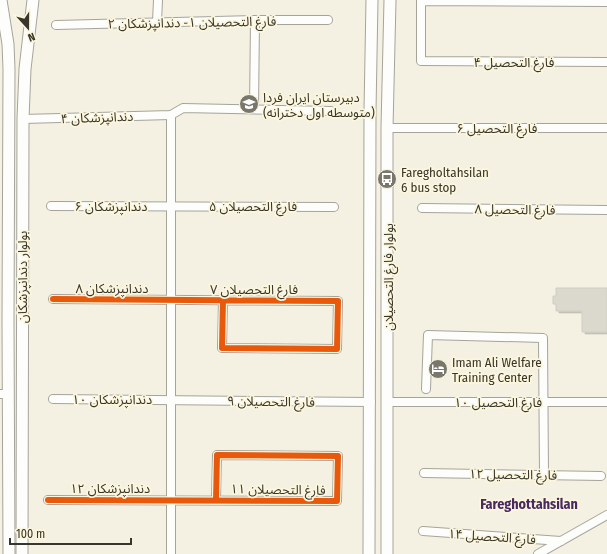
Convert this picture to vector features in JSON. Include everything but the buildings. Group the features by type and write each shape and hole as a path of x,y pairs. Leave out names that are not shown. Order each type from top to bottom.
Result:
{"main road":[{"name":"بولوار دندانپزشکان","path":"22,554 21,298 23,119 25,69 32,0"},
{"name":"بولوار فارغ التحصیلان","path":"369,554 371,402 370,111 372,0"},
{"name":"بولوار فارغ التحصیلان","path":"387,554 387,128 390,0"},
{"name":"بولوار دندانپزشکان","path":"2,1 4,69 4,399 9,554"},
{"path":"4,399 22,396"},
{"path":"371,402 388,402"}],"street":[{"path":"157,22 158,0"},
{"path":"421,1 607,2"},
{"name":"فارغ التحصیل ۴","path":"421,1 421,61 607,62"},
{"path":"254,109 255,20"},
{"name":"فارغ التحصیلان ۱- دندانپزشکان ۲","path":"56,25 255,20 328,20"},
{"name":"دندانپزشکان ۴","path":"23,119 171,115 183,108 331,111"},
{"path":"171,115 171,554"},
{"name":"فارغ التحصیل ۶","path":"387,128 607,128"},
{"name":"دندانپزشکان ۶","path":"51,206 171,206"},
{"name":"فارغ التحصیلان ۵","path":"171,206 334,207"},
{"name":"فارغ التحصیل ۸","path":"422,208 607,210"},
{"name":"دندانپزشکان ۸","path":"53,299 171,300"},
{"name":"فارغ التحصیلان ۷","path":"171,300 222,300 338,301 337,349 222,348 222,300"},
{"path":"426,390 428,335 543,338 544,475"},
{"name":"دندانپزشکان ۱۰","path":"53,399 171,399"},
{"name":"فارغ التحصیلان ۹","path":"171,399 371,402"},
{"name":"فارغ التحصیل ۱۰","path":"388,402 607,402"},
{"name":"فارغ التحصیلان ۱۱","path":"171,499 216,500 338,501 338,456 217,455 216,500"},
{"name":"فارغ التحصیل ۱۲","path":"424,473 601,476"},
{"name":"دندانپزشکان ۱۲","path":"48,500 171,499"},
{"path":"538,554 607,515"},
{"name":"فارغ التحصیل ۱۴","path":"423,531 561,541"}],"cycle path":[{"path":"53,299 338,301 337,349 222,348 223,300"},
{"path":"48,500 337,501 338,456 217,455 216,500"}],"place":[{"name":"دبیرستان ایران فردا (متوسطه اول دخترانه)","path":"249,104"},
{"name":"Faregholtahsilan 6 bus stop","path":"387,179"},
{"name":"Imam Ali Welfare Training Center","path":"438,369"}],"district":[{"name":"Fareghottahsilan","path":"529,504"}]}
